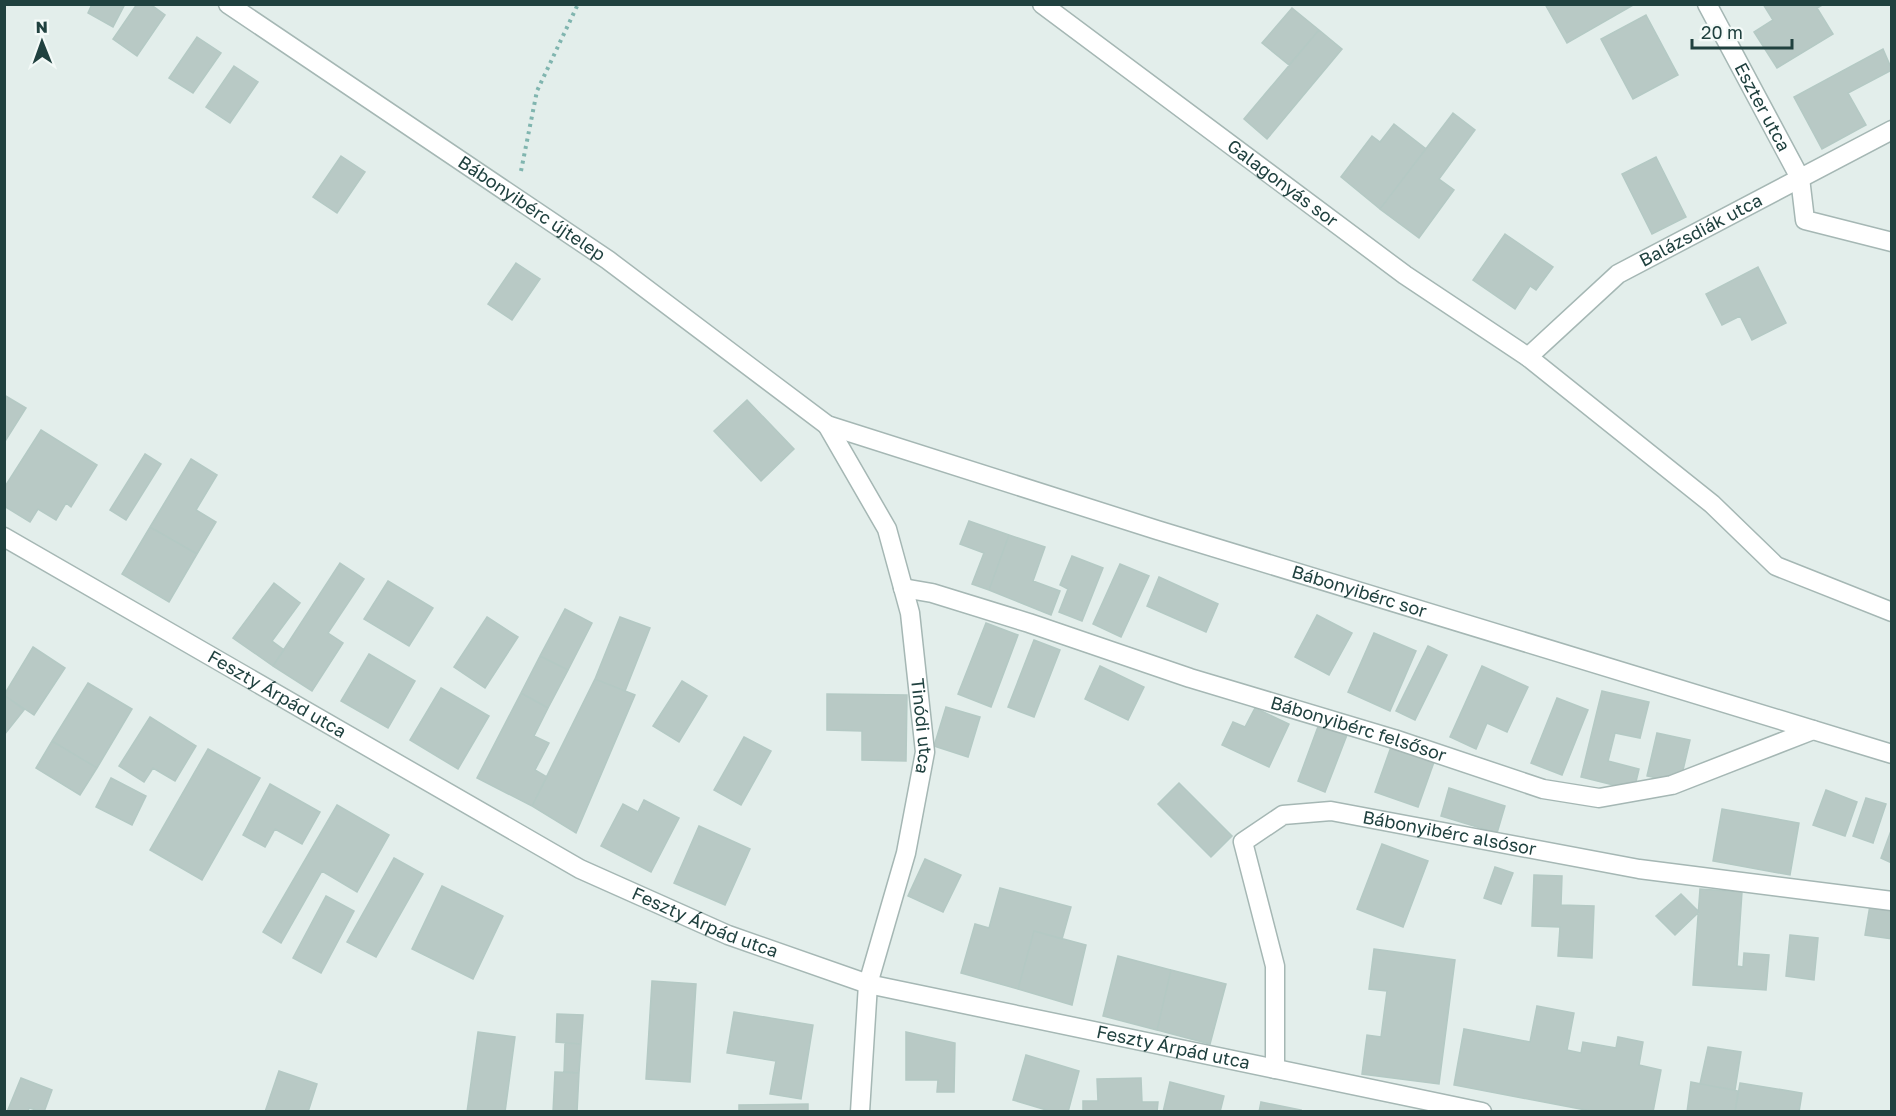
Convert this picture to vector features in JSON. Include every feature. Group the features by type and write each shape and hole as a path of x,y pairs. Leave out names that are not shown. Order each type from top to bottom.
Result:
{"street":[{"name":"Bábonyibérc újtelep","path":"228,4 608,260 827,425"},
{"name":"Galagonyás sor","path":"1041,4 1405,275 1528,357 1712,504 1776,566 1892,612"},
{"name":"Eszter utca","path":"1707,4 1800,178"},
{"name":"Balázsdiák utca","path":"1528,357 1618,274 1892,130"},
{"path":"1800,178 1805,220 1892,242"},
{"name":"Tinódi utca","path":"827,425 887,530 910,613 925,752 906,853 868,984 860,1112"},
{"name":"Bábonyibérc sor","path":"827,425 1157,530 1892,754"},
{"name":"Feszty Árpád utca","path":"4,537 580,868 728,935 868,984 1482,1112"},
{"name":"Bábonyibérc felsősor","path":"903,588 932,593 1018,620 1190,678 1394,739 1543,789 1599,798 1672,785 1813,730"},
{"name":"Bábonyibérc alsósor","path":"1275,1069 1275,966 1243,842 1283,815 1331,811 1639,869 1892,901"}],"path":[{"path":"515,198 537,91 579,4"}],"building":[{"path":"92,4 125,4 113,27 88,13"},
{"path":"137,4 150,4 165,15 137,56 113,39"},
{"path":"1545,4 1635,4 1567,43"},
{"path":"1763,4 1824,4 1817,8 1833,34 1777,68 1754,32 1773,20"},
{"path":"1292,8 1319,30 1289,65 1262,43"},
{"path":"1646,15 1678,75 1633,99 1601,39"},
{"path":"1319,30 1342,49 1267,139 1244,119"},
{"path":"197,37 221,53 193,93 169,78"},
{"path":"1883,49 1892,70 1848,93 1866,125 1822,149 1794,97"},
{"path":"234,66 258,82 230,123 206,107"},
{"path":"1453,113 1475,130 1439,179 1454,190 1419,238 1380,209"},
{"path":"1394,124 1426,149 1380,209 1341,177 1372,136 1380,142"},
{"path":"341,156 365,172 337,213 313,197"},
{"path":"1656,157 1686,217 1652,234 1622,174"},
{"path":"1505,234 1553,267 1536,290 1530,286 1515,309 1473,280"},
{"path":"516,263 540,279 512,320 488,304"},
{"path":"1758,267 1786,323 1752,340 1740,316 1722,325 1706,294"},
{"path":"4,395 26,408 4,443"},
{"path":"747,400 794,449 761,481 714,431"},
{"path":"41,430 97,465 71,507 66,503 56,520 38,509 30,522 4,506 4,488"},
{"path":"145,454 161,464 126,520 110,510"},
{"path":"191,459 217,475 196,510 216,522 197,554 150,527"},
{"path":"969,521 1009,535 989,590 972,584 984,553 960,544"},
{"path":"150,527 197,554 169,602 122,574"},
{"path":"1009,535 1045,547 1033,581 1060,591 1051,615 989,590"},
{"path":"1072,556 1103,568 1082,621 1059,612 1068,589 1060,585"},
{"path":"340,563 364,579 328,633 343,643 312,691 273,666"},
{"path":"1120,564 1149,576 1121,637 1093,624"},
{"path":"1159,577 1218,604 1206,632 1147,606"},
{"path":"388,581 433,608 409,646 364,619"},
{"path":"274,583 300,603 272,641 284,650 273,666 233,638"},
{"path":"565,609 592,623 568,670 540,656"},
{"path":"1317,615 1352,633 1329,675 1295,657"},
{"path":"487,617 518,637 485,688 454,667"},
{"path":"620,617 650,628 625,691 595,679"},
{"path":"986,623 1018,635 991,707 958,694"},
{"path":"1374,633 1416,651 1390,711 1348,692"},
{"path":"1034,640 1060,650 1034,717 1008,707"},
{"path":"1428,646 1447,655 1415,720 1396,711"},
{"path":"33,647 65,668 34,715 4,695"},
{"path":"369,654 415,681 388,728 341,701"},
{"path":"540,656 568,670 548,708 521,693"},
{"path":"1100,666 1144,687 1128,720 1085,699"},
{"path":"1482,666 1528,687 1507,732 1487,723 1476,749 1450,737"},
{"path":"595,679 635,695 576,833 532,806"},
{"path":"682,681 707,696 679,742 653,726"},
{"path":"88,683 132,709 97,768 52,741"},
{"path":"441,688 489,716 458,769 410,740"},
{"path":"1602,691 1649,702 1640,738 1615,733 1608,761 1639,769 1634,790 1581,777"},
{"path":"521,693 548,708 534,736 549,743 535,770 547,777 532,806 477,778"},
{"path":"827,694 907,695 906,761 862,760 862,731 827,730"},
{"path":"4,695 24,710 4,735"},
{"path":"1557,698 1588,710 1562,775 1531,763"},
{"path":"946,707 980,717 968,757 934,746"},
{"path":"1255,708 1289,724 1269,767 1222,745 1233,722 1245,727"},
{"path":"150,717 196,746 175,781 153,768 144,782 119,766"},
{"path":"1319,724 1347,735 1325,792 1298,781"},
{"path":"1657,733 1690,740 1680,783 1647,776"},
{"path":"744,737 771,751 741,805 714,790"},
{"path":"52,741 97,768 80,795 36,768"},
{"path":"1391,747 1434,762 1418,807 1375,792"},
{"path":"208,749 260,778 202,880 150,850"},
{"path":"111,778 146,796 132,825 96,807"},
{"path":"1179,783 1232,836 1211,857 1158,804"},
{"path":"270,784 320,812 302,844 275,829 265,847 243,835"},
{"path":"1449,788 1505,806 1497,833 1441,816"},
{"path":"1826,790 1857,802 1845,836 1813,825"},
{"path":"1866,798 1886,804 1873,843 1853,836"},
{"path":"644,800 679,818 651,872 601,846 623,804 638,812"},
{"path":"337,805 389,835 357,892 322,871 281,943 263,932"},
{"path":"1722,809 1799,823 1790,875 1713,861"},
{"path":"699,826 750,849 725,905 674,883"},
{"path":"1892,828 1892,863 1881,858"},
{"path":"1382,844 1428,861 1403,927 1357,909"},
{"path":"394,858 423,874 376,957 347,942"},
{"path":"925,859 961,875 943,912 908,896"},
{"path":"1495,867 1513,873 1501,904 1484,898"},
{"path":"1534,875 1562,876 1561,905 1594,906 1592,958 1558,956 1560,927 1532,926"},
{"path":"442,886 503,916 473,979 412,949"},
{"path":"1000,888 1071,907 1062,939 1034,931 1018,989 961,973 975,924 989,928"},
{"path":"1700,889 1742,892 1737,966 1743,967 1744,953 1769,955 1766,990 1693,985"},
{"path":"1681,894 1699,912 1675,935 1656,916"},
{"path":"326,896 354,911 321,973 293,958"},
{"path":"1870,905 1892,909 1892,939 1865,935"},
{"path":"1034,931 1086,945 1072,1005 1018,989"},
{"path":"1790,935 1818,938 1814,980 1786,976"},
{"path":"1374,949 1455,960 1439,1084 1362,1074 1367,1035 1381,1037 1387,991 1369,989"},
{"path":"1118,956 1171,970 1157,1030 1103,1016"},
{"path":"1171,970 1226,984 1210,1044 1157,1030"},
{"path":"652,981 696,984 690,1082 646,1079"},
{"path":"1537,1006 1574,1013 1567,1050 1581,1053 1583,1042 1616,1048 1618,1037 1643,1042 1639,1065 1661,1070 1653,1112 1596,1112 1454,1085 1464,1029 1530,1042"},
{"path":"734,1012 813,1025 801,1099 770,1094 776,1061 727,1053"},
{"path":"557,1014 583,1015 581,1044 556,1042"},
{"path":"478,1032 515,1037 505,1112 467,1112"},
{"path":"906,1032 955,1043 954,1092 937,1092 938,1080 906,1080"},
{"path":"565,1043 581,1044 579,1073 564,1072"},
{"path":"1708,1047 1741,1052 1735,1090 1700,1084"},
{"path":"1026,1055 1079,1071 1068,1112 1053,1112 1013,1100"},
{"path":"279,1071 317,1084 308,1112 265,1112"},
{"path":"555,1072 579,1073 577,1112 553,1112"},
{"path":"21,1078 52,1090 44,1112 29,1108 28,1112 7,1112"},
{"path":"1141,1078 1142,1102 1158,1102 1157,1112 1083,1112 1083,1101 1098,1101 1097,1079"},
{"path":"1170,1082 1224,1096 1220,1112 1163,1112"},
{"path":"1691,1082 1738,1091 1735,1112 1687,1112"},
{"path":"1740,1083 1802,1093 1799,1112 1735,1112"},
{"path":"1261,1102 1301,1110 1300,1112 1259,1112"},
{"path":"808,1104 808,1112 739,1112 739,1105"}]}
